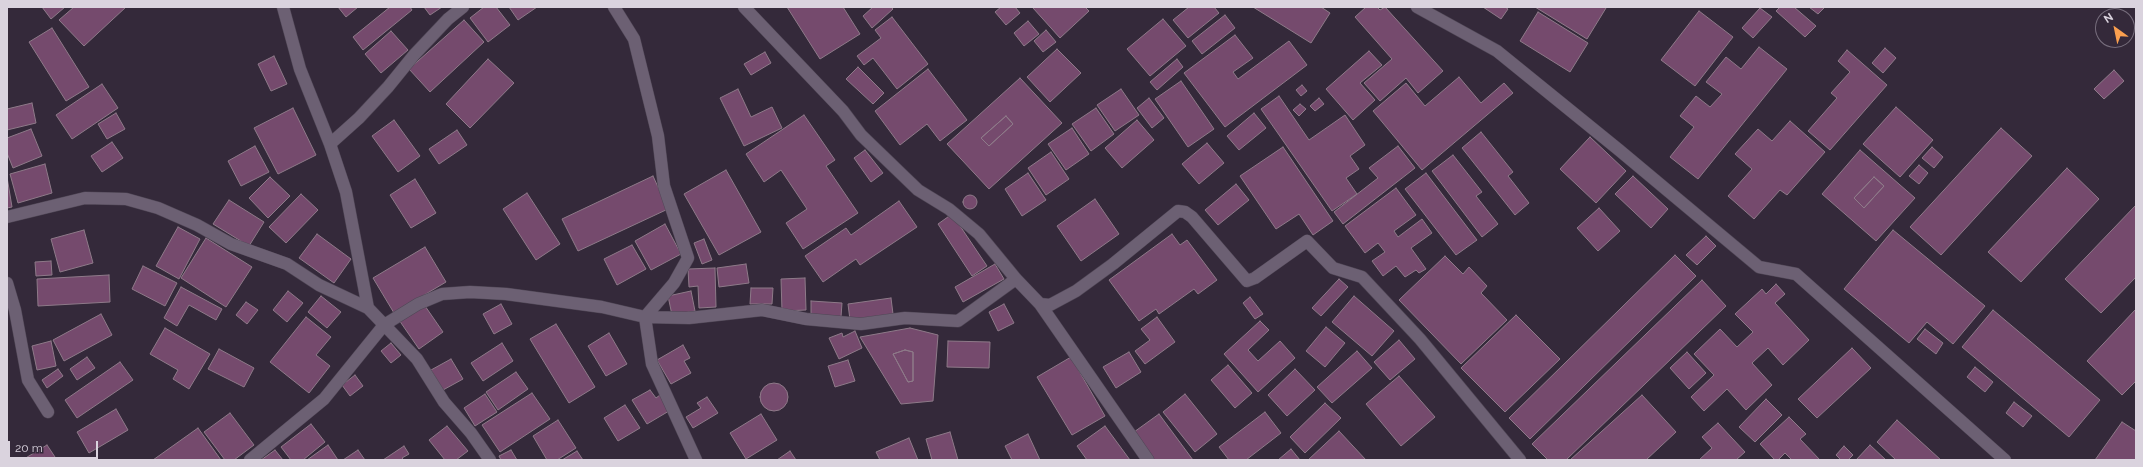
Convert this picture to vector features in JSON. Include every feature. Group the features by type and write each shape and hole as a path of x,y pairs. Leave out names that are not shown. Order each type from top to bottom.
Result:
{"street":[{"path":"284,7 300,69 330,144 346,192 368,308"},
{"path":"330,144 359,118 388,87 414,55 448,19 464,7"},
{"path":"1417,7 1497,51 1759,266 1796,274 2005,460"},
{"path":"619,9 634,39 658,136 664,186 688,258 674,283 644,316"},
{"path":"750,9 843,111 861,135 918,190 948,209 980,234 1016,279 1040,304 1148,460"},
{"path":"7,217 85,198 126,199 158,208 197,225 231,244 287,264 319,285 368,308 417,358 444,402 471,433 490,460"},
{"path":"1040,304 1050,305 1076,291 1113,264 1178,211 1185,212 1192,217 1247,281 1255,278 1307,241 1333,268 1362,277 1420,339 1520,460"},
{"path":"250,460 324,399 384,325 418,304 442,294 470,292 506,294 602,307 644,316 689,318 762,310 806,319 861,324 905,318 958,321 1016,279"},
{"path":"7,283 15,310 28,380 48,412"},
{"path":"644,316 652,364 696,460"}],"building":[{"path":"42,7 65,7 51,19"},
{"path":"74,7 126,7 84,46 59,20"},
{"path":"338,7 358,7 346,17"},
{"path":"390,7 410,7 412,10 363,50 353,37"},
{"path":"424,7 442,7 430,15"},
{"path":"484,7 496,7 510,25 488,42 470,18"},
{"path":"509,7 537,7 518,20"},
{"path":"787,7 843,7 860,34 820,59"},
{"path":"873,7 891,7 893,9 872,28 863,16"},
{"path":"1001,7 1015,7 1020,13 1006,25 995,12"},
{"path":"1085,7 1089,11 1060,38 1033,8"},
{"path":"1189,7 1214,7 1219,13 1188,38 1173,20"},
{"path":"1253,7 1321,7 1330,13 1311,43"},
{"path":"1366,7 1377,7 1380,10 1385,7 1443,71 1418,93 1406,78 1380,101 1364,83 1392,59 1355,17"},
{"path":"1483,7 1505,7 1508,9 1501,19"},
{"path":"1535,7 1605,7 1606,8 1587,39"},
{"path":"1780,7 1794,7 1816,26 1805,37 1776,11"},
{"path":"1809,7 1825,7 1818,14"},
{"path":"1760,8 1772,17 1753,38 1742,28"},
{"path":"1699,11 1733,37 1695,86 1661,60"},
{"path":"1538,12 1588,43 1570,72 1520,41"},
{"path":"1225,15 1235,28 1202,54 1192,41"},
{"path":"892,17 928,64 897,89 873,58 864,65 857,56 881,38 875,30"},
{"path":"1163,19 1186,46 1150,76 1127,49"},
{"path":"464,20 484,42 430,92 409,69"},
{"path":"1028,21 1039,34 1024,46 1014,33"},
{"path":"52,28 89,87 66,101 29,42"},
{"path":"1046,30 1056,42 1043,52 1034,41"},
{"path":"391,31 408,50 381,73 365,54"},
{"path":"1235,35 1253,58 1233,72 1238,79 1289,41 1307,65 1225,127 1184,73"},
{"path":"1759,47 1787,69 1698,179 1670,157 1694,127 1680,116 1696,96 1710,107 1722,94 1706,82 1726,57 1741,69"},
{"path":"1885,48 1896,58 1883,73 1872,63"},
{"path":"1057,49 1081,73 1050,102 1027,77"},
{"path":"1847,50 1887,85 1830,150 1808,131 1837,98 1831,93 1850,72 1838,61"},
{"path":"1369,51 1382,65 1360,83 1375,100 1353,120 1326,89"},
{"path":"765,52 771,63 751,75 744,64"},
{"path":"274,56 287,84 271,91 258,64"},
{"path":"488,59 514,83 470,128 446,104"},
{"path":"1177,59 1183,67 1157,90 1150,82"},
{"path":"858,67 884,93 873,104 846,79"},
{"path":"928,69 967,120 940,141 927,124 900,145 875,111"},
{"path":"2114,70 2124,81 2104,99 2094,89"},
{"path":"1459,77 1481,103 1504,83 1513,93 1422,170 1373,111 1406,83 1425,106"},
{"path":"1020,78 1062,123 989,189 947,144","holes":["1006,116 1013,124 989,146 981,138"]},
{"path":"1181,81 1214,129 1188,147 1155,99"},
{"path":"102,84 118,108 72,139 56,115"},
{"path":"1302,85 1307,91 1301,96 1296,90"},
{"path":"738,89 751,117 772,107 782,128 744,146 720,98"},
{"path":"1121,89 1139,115 1115,131 1097,105"},
{"path":"1279,96 1309,140 1345,115 1365,145 1350,156 1359,169 1346,178 1357,194 1332,211 1261,109"},
{"path":"1149,98 1164,118 1152,128 1137,108"},
{"path":"1319,98 1324,104 1315,111 1310,106"},
{"path":"32,103 36,123 7,130 7,109"},
{"path":"1300,104 1306,109 1299,116 1293,110"},
{"path":"1896,107 1933,140 1900,177 1863,144"},
{"path":"293,108 316,155 278,174 254,128"},
{"path":"1096,108 1114,134 1091,151 1072,124"},
{"path":"116,113 125,129 107,139 98,124"},
{"path":"1254,113 1266,128 1239,150 1227,136"},
{"path":"804,115 835,160 826,166 858,213 803,249 786,223 807,209 781,170 764,182 746,154"},
{"path":"1006,116 1013,124 989,146 981,138"},
{"path":"394,120 420,156 398,172 372,136"},
{"path":"1137,120 1154,140 1122,168 1105,148"},
{"path":"1790,121 1825,152 1787,195 1780,190 1754,219 1728,196 1752,169 1735,154 1758,129 1772,141"},
{"path":"1072,128 1089,154 1066,170 1048,144"},
{"path":"2001,128 2032,156 1941,255 1910,227"},
{"path":"31,129 42,156 13,168 7,153 7,138"},
{"path":"457,130 467,145 439,164 429,149"},
{"path":"1481,132 1513,172 1508,176 1529,203 1515,215 1462,148"},
{"path":"1590,137 1626,171 1596,203 1560,169"},
{"path":"112,142 123,158 102,172 91,156"},
{"path":"1207,143 1224,163 1199,184 1182,164"},
{"path":"255,146 269,172 241,186 228,161"},
{"path":"1398,146 1415,168 1343,224 1334,212 1378,178 1369,168"},
{"path":"1283,147 1333,221 1313,235 1299,214 1276,229 1240,176"},
{"path":"1932,147 1943,157 1934,168 1922,158"},
{"path":"865,150 883,173 871,182 854,158"},
{"path":"1860,150 1915,198 1876,241 1822,194","holes":["1874,177 1884,186 1864,208 1854,198"]},
{"path":"1051,152 1069,179 1046,195 1028,168"},
{"path":"1453,155 1482,192 1476,196 1498,224 1482,237 1432,171"},
{"path":"45,164 52,193 18,203 10,174"},
{"path":"1919,165 1928,173 1919,184 1909,176"},
{"path":"2067,168 2099,199 2021,282 1988,252"},
{"path":"726,170 761,232 719,255 684,194"},
{"path":"1028,173 1046,200 1022,216 1005,189"},
{"path":"1426,173 1477,240 1456,255 1405,189"},
{"path":"653,176 668,209 578,251 562,219"},
{"path":"1633,176 1668,209 1651,228 1615,194"},
{"path":"7,177 12,207 7,208"},
{"path":"270,177 290,196 268,218 249,198"},
{"path":"1874,177 1884,186 1864,208 1854,198"},
{"path":"415,179 436,213 411,228 390,195"},
{"path":"1236,184 1249,200 1218,225 1205,210"},
{"path":"1396,188 1416,215 1394,231 1398,237 1422,219 1432,233 1411,248 1426,269 1419,273 1416,270 1405,277 1396,266 1383,276 1372,261 1385,252 1378,243 1365,253 1345,226"},
{"path":"527,193 560,244 536,260 503,209"},
{"path":"301,194 318,210 286,243 269,227"},
{"path":"967,195 973,195 977,199 977,205 973,209 967,209 963,205 963,199"},
{"path":"1095,199 1119,234 1081,261 1057,226"},
{"path":"229,200 264,222 249,246 213,224"},
{"path":"899,201 917,227 860,265 856,259 823,282 805,256 846,228 851,235"},
{"path":"2136,205 2136,277 2101,313 2065,279"},
{"path":"1599,208 1620,231 1598,251 1577,228"},
{"path":"952,214 987,266 972,276 938,224"},
{"path":"665,224 681,254 651,270 635,241"},
{"path":"178,227 200,239 179,279 156,266"},
{"path":"84,230 93,263 60,272 51,239"},
{"path":"1893,230 1985,306 1953,344 1927,322 1909,343 1844,289"},
{"path":"317,234 351,259 334,283 299,258"},
{"path":"1172,234 1180,245 1187,240 1217,280 1198,294 1194,289 1159,314 1156,309 1139,321 1109,280"},
{"path":"1706,236 1716,246 1697,265 1686,255"},
{"path":"206,238 252,267 226,307 181,278"},
{"path":"704,239 712,260 702,264 694,243"},
{"path":"632,245 646,269 617,285 604,259"},
{"path":"425,247 446,282 394,313 373,278"},
{"path":"1675,255 1696,276 1530,439 1509,418"},
{"path":"1445,256 1463,274 1469,267 1487,286 1481,293 1507,320 1461,364 1399,300"},
{"path":"51,261 52,275 36,276 35,262"},
{"path":"746,264 749,283 719,287 717,268"},
{"path":"995,264 1004,279 963,302 955,287"},
{"path":"143,266 177,283 165,306 132,289"},
{"path":"715,268 716,307 699,308 698,286 689,287 688,269"},
{"path":"109,275 110,302 38,306 37,279"},
{"path":"805,278 806,310 782,311 781,279"},
{"path":"1339,279 1348,287 1321,316 1312,308"},
{"path":"1702,280 1726,306 1566,460 1548,460 1532,444"},
{"path":"1776,284 1785,294 1775,303 1809,340 1783,365 1768,348 1752,363 1772,385 1746,410 1727,389 1704,411 1691,397 1714,375 1694,354 1720,329 1737,347 1753,332 1735,314 1762,289 1766,294"},
{"path":"181,287 222,309 216,320 189,305 177,326 164,318"},
{"path":"751,288 773,288 772,304 750,304"},
{"path":"288,291 303,303 287,322 273,310"},
{"path":"691,291 695,311 672,315 668,296"},
{"path":"321,296 341,312 327,328 308,312"},
{"path":"1354,296 1394,331 1372,356 1332,322"},
{"path":"1250,297 1263,314 1255,319 1243,303"},
{"path":"891,298 893,314 850,320 848,304"},
{"path":"811,301 842,303 841,317 811,315"},
{"path":"246,302 258,310 247,324 236,315"},
{"path":"423,303 443,332 419,349 399,320"},
{"path":"501,304 512,324 494,334 483,314"},
{"path":"1004,304 1014,323 998,331 989,312"},
{"path":"2136,309 2136,381 2122,395 2087,361"},
{"path":"1993,310 2100,400 2069,437 1962,347"},
{"path":"101,314 112,335 64,361 53,340"},
{"path":"1516,315 1560,359 1505,412 1461,368"},
{"path":"306,317 331,337 316,355 330,366 309,393 270,362"},
{"path":"1157,317 1175,342 1145,364 1135,351 1150,340 1141,329"},
{"path":"1260,321 1269,330 1248,350 1258,361 1280,341 1295,358 1258,392 1224,354"},
{"path":"556,324 595,387 569,403 530,339"},
{"path":"1326,327 1345,343 1325,367 1306,351"},
{"path":"165,328 210,354 189,389 173,379 178,370 150,354"},
{"path":"910,328 938,335 933,401 901,404 860,337","holes":["905,350 913,352 913,381 908,382 893,354"]},
{"path":"1925,329 1943,343 1936,354 1917,339"},
{"path":"855,331 862,348 839,359 829,338 842,333 843,337"},
{"path":"609,333 627,364 606,376 588,346"},
{"path":"1399,340 1415,359 1390,380 1374,362"},
{"path":"51,341 56,366 37,370 32,346"},
{"path":"948,341 990,342 989,368 947,367"},
{"path":"391,343 401,355 391,363 381,351"},
{"path":"502,343 513,361 483,381 471,363"},
{"path":"683,345 690,358 684,361 691,373 671,384 657,360"},
{"path":"1852,348 1871,368 1817,418 1798,399"},
{"path":"219,349 254,368 244,387 208,369"},
{"path":"905,350 913,352 913,381 908,382 893,354"},
{"path":"1357,351 1372,368 1332,403 1317,387"},
{"path":"1129,352 1141,372 1116,388 1103,367"},
{"path":"1687,352 1706,373 1689,389 1670,368"},
{"path":"87,357 95,368 77,380 70,369"},
{"path":"1071,357 1105,416 1072,435 1037,377"},
{"path":"451,359 463,379 443,390 431,370"},
{"path":"848,360 855,381 835,387 828,366"},
{"path":"120,362 133,380 77,418 65,400"},
{"path":"1228,365 1252,393 1235,408 1211,380"},
{"path":"1975,367 1993,382 1985,392 1967,377"},
{"path":"58,369 63,376 47,388 42,380"},
{"path":"1295,369 1315,390 1287,416 1268,395"},
{"path":"516,372 528,389 498,410 486,392"},
{"path":"355,375 363,386 350,396 342,385"},
{"path":"1399,376 1435,417 1401,446 1366,404"},
{"path":"774,383 784,387 788,397 784,407 774,411 764,407 760,397 764,387"},
{"path":"650,390 656,398 660,395 669,411 647,424 632,400"},
{"path":"532,393 550,419 500,452 482,425"},
{"path":"485,394 497,412 475,426 464,408"},
{"path":"1185,394 1217,434 1195,452 1163,412"},
{"path":"1642,395 1676,432 1646,460 1570,460"},
{"path":"707,397 718,413 693,428 686,417 701,408 697,403"},
{"path":"1766,399 1782,415 1755,442 1739,427"},
{"path":"2014,402 2032,416 2023,427 2006,413"},
{"path":"1325,403 1341,418 1305,453 1290,437"},
{"path":"625,405 640,428 618,441 604,418"},
{"path":"116,409 128,430 89,453 77,432"},
{"path":"1265,412 1281,433 1246,460 1229,460 1219,447"},
{"path":"230,413 254,445 234,460 225,460 204,432"},
{"path":"761,414 777,440 746,459 730,433"},
{"path":"1159,414 1193,460 1154,460 1134,432"},
{"path":"1789,417 1806,434 1800,439 1820,460 1792,460 1785,453 1778,460 1775,460 1760,444"},
{"path":"558,420 576,448 557,460 547,460 533,436"},
{"path":"1897,420 1941,460 1896,460 1877,442"},
{"path":"2122,422 2136,431 2136,460 2095,460"},
{"path":"1718,423 1745,452 1736,460 1699,460 1712,448 1702,437"},
{"path":"311,424 325,442 303,460 291,460 281,447"},
{"path":"447,426 468,451 456,460 445,460 429,440"},
{"path":"1105,426 1130,460 1087,460 1077,446"},
{"path":"198,428 221,460 153,460"},
{"path":"1339,431 1366,460 1308,460"},
{"path":"950,432 958,460 932,460 926,439"},
{"path":"1028,434 1040,460 1012,460 1005,446"},
{"path":"909,438 918,460 880,460 876,452"},
{"path":"47,445 57,460 24,459"},
{"path":"328,445 338,460 307,460"},
{"path":"1870,445 1886,460 1856,460"},
{"path":"404,446 409,454 402,458 404,460 383,460"},
{"path":"1844,446 1853,455 1848,460 1841,460 1836,455"},
{"path":"1291,449 1300,460 1278,460"},
{"path":"275,450 283,460 261,460"},
{"path":"358,450 365,460 343,460"},
{"path":"511,450 517,460 501,460 499,456"},
{"path":"577,451 583,460 562,460"},
{"path":"790,451 796,460 777,460"}]}
